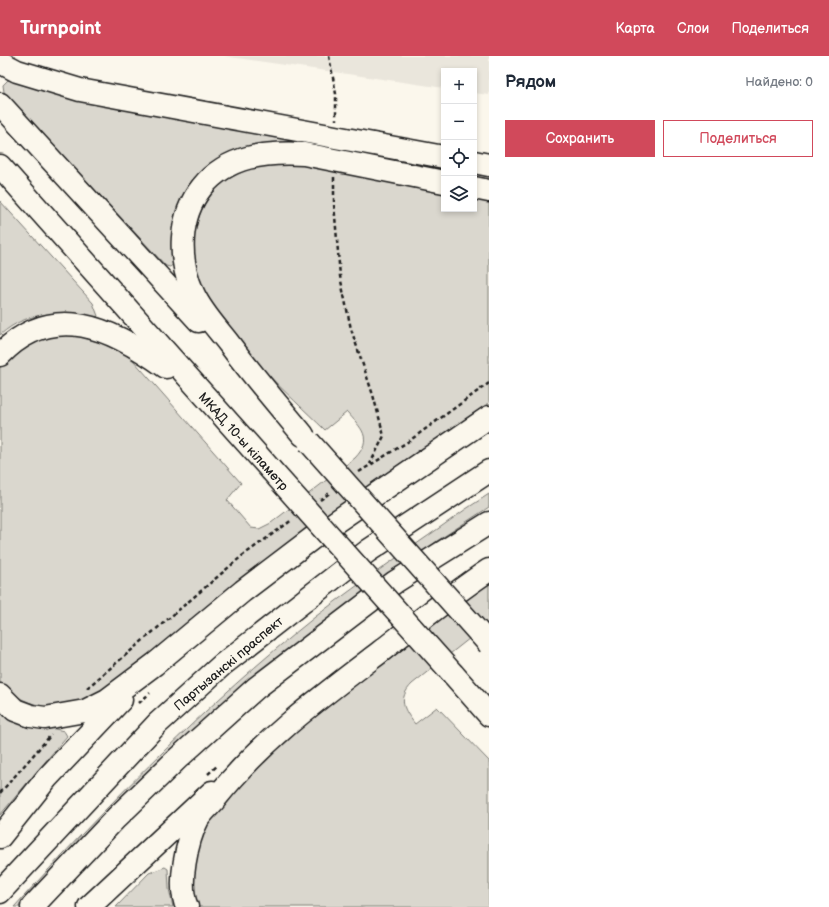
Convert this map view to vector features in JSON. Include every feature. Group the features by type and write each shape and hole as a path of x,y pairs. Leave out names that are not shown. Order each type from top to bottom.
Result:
{"main road":[{"path":"0,62 17,71 80,90 441,156"},
{"path":"0,104 306,438 489,644"},
{"path":"306,438 248,370 205,313 193,294 183,259 184,225 188,210 196,194 208,180 225,166 241,159 259,154 282,153 334,160 441,181"},
{"path":"477,163 489,165"},
{"name":"МКАД, 10-ы кіламетр","path":"0,166 489,715"},
{"path":"477,189 489,191"},
{"path":"0,355 12,342 30,331 47,325 80,325 100,330 139,347 198,389"},
{"path":"0,695 15,710 31,716 45,718 85,711 107,700 155,664 243,591 318,534 488,418"},
{"name":"Партызанскі праспект","path":"0,892 157,724 222,665 368,551 489,471"},
{"path":"32,907 116,818 177,759 256,688 395,582 489,523"},
{"path":"89,907 172,828 266,743 311,705 489,570"},
{"path":"0,837 47,778 155,664"},
{"path":"187,907 184,891 185,864 192,836 199,818 266,743"}],"path":[{"path":"329,56 336,94 336,138"},
{"path":"334,160 334,204 340,276 351,329 373,395 384,436 370,465"}],"shaded area":[{"path":"224,56 489,56 489,95 477,93 477,68 441,68 441,88"},
{"path":"8,80 57,95 136,112 441,167 441,172 271,144 253,145 225,157 175,263 170,267 166,266 4,92 3,85"},
{"path":"264,164 314,164 441,188 441,212 477,212 477,195 489,198 489,403 299,535 238,581 134,670 101,694 81,703 60,708 28,702 9,692 0,685 0,367 6,358 31,337 86,334 120,350 134,361 241,483 227,500 251,528 259,529 271,523 355,458 364,445 365,439 361,428 347,412 325,430 265,371 237,340 224,324 200,285 194,261 194,236 202,208 215,190 233,177"},
{"path":"0,201 93,303 98,316 96,318 70,314 46,314 22,321 0,335"},
{"path":"489,494 489,507 437,541 340,613 22,907 14,907 85,830 159,756 275,650 352,589"},
{"path":"489,580 489,623 412,684 407,689 403,700 405,709 415,724 437,707 489,761 489,907 196,907 190,882 201,830 253,766 334,700"},
{"path":"0,711 11,719 64,731 67,736 0,815"},
{"path":"165,867 168,869 169,889 173,907 116,907 149,873"}]}
